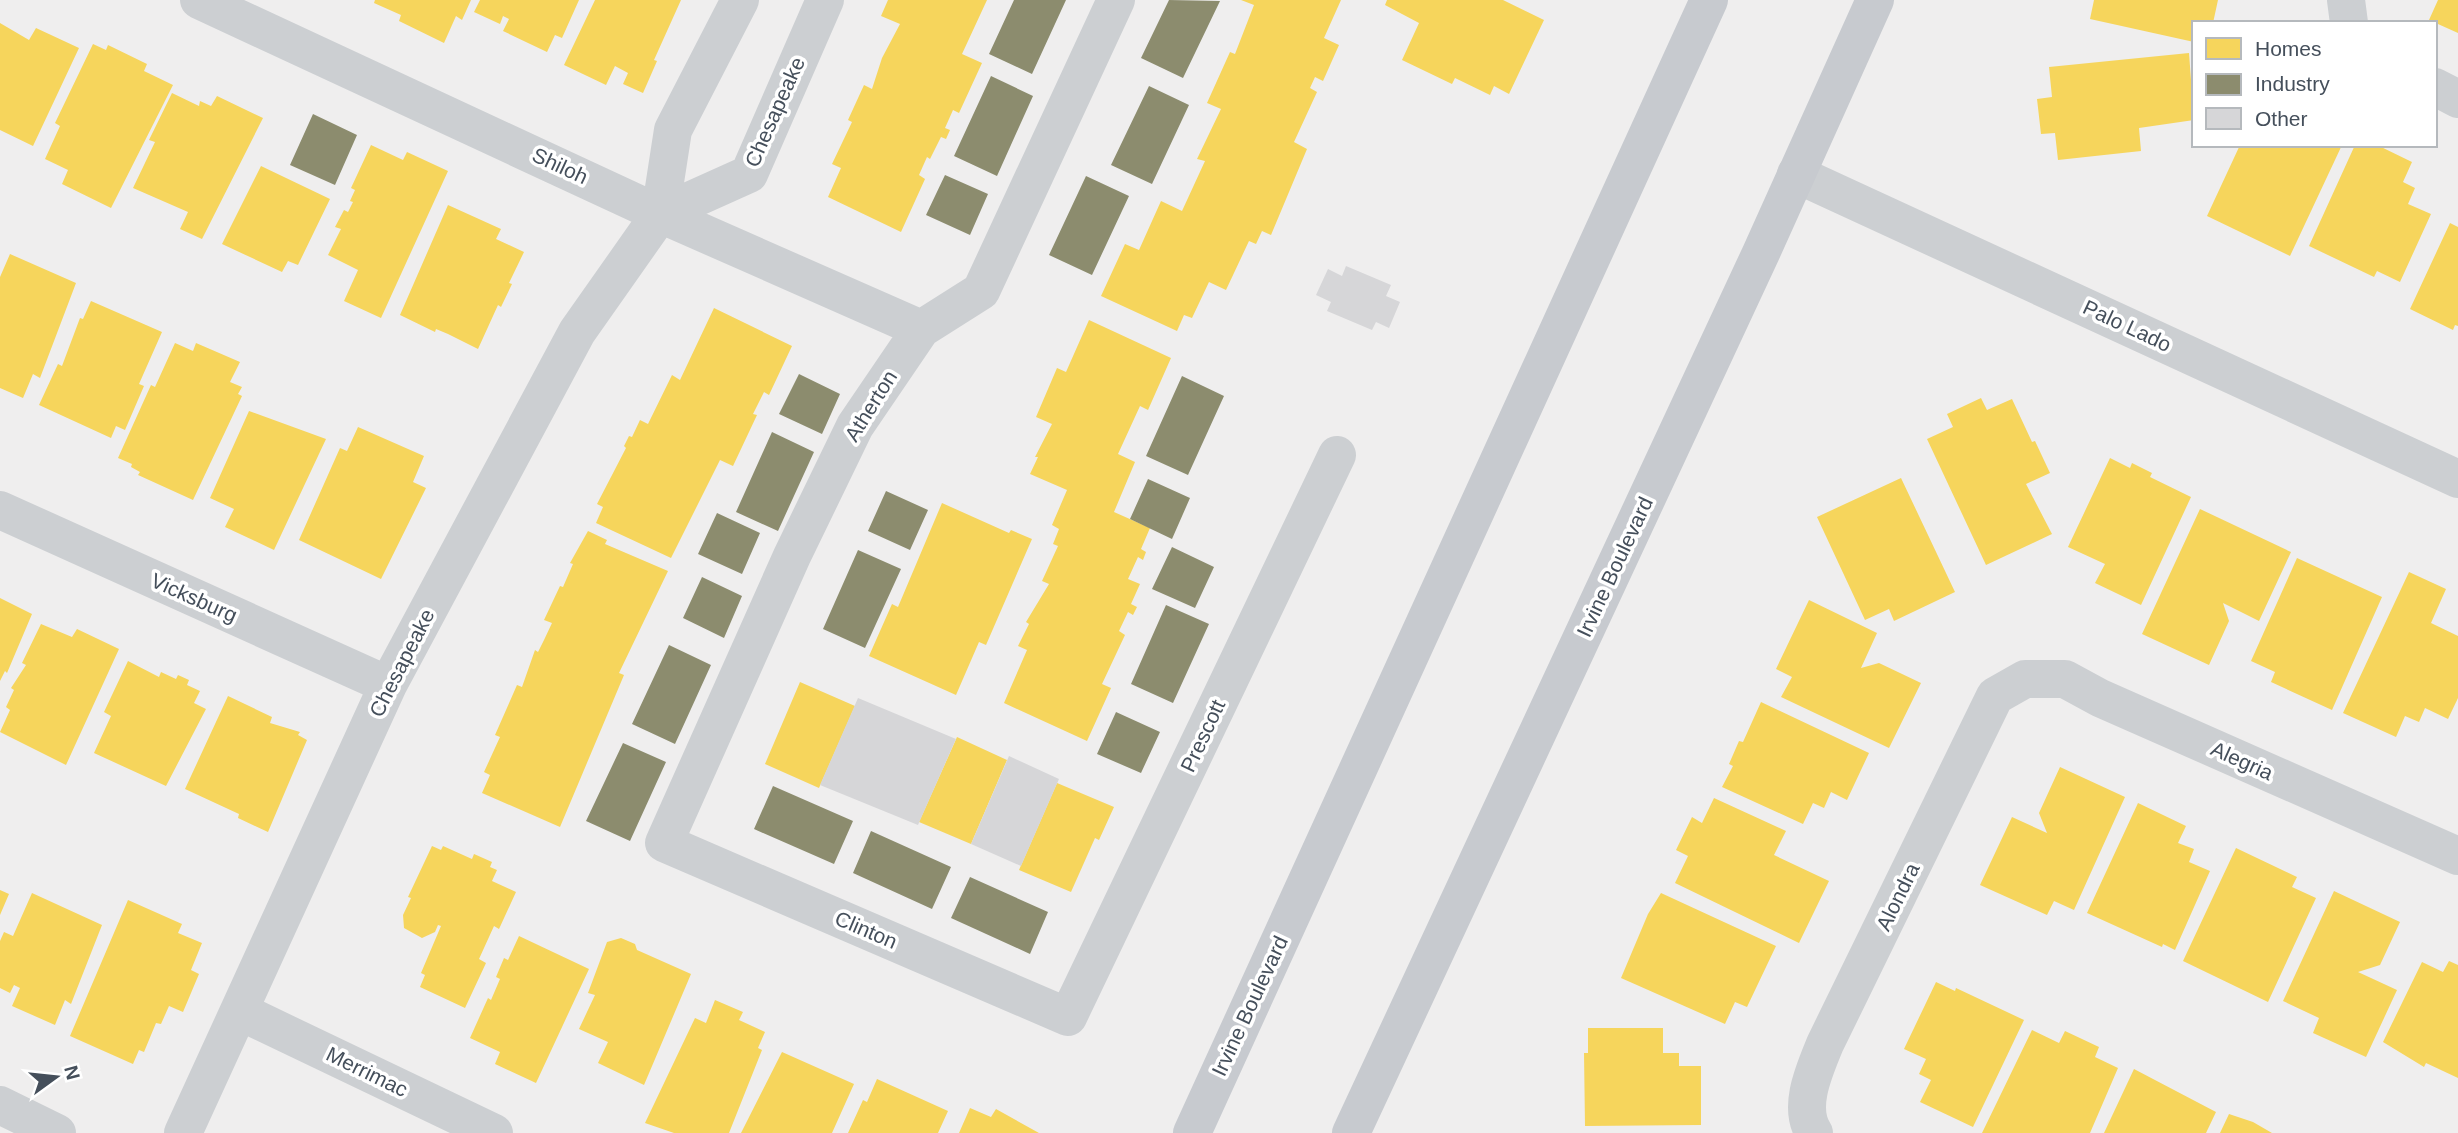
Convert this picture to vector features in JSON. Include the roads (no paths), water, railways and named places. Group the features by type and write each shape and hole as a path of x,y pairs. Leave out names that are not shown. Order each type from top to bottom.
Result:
{"main road":[{"name":"Irvine Boulevard","path":"1192,1133 1709,0"},
{"name":"Irvine Boulevard","path":"1351,1133 1875,0"}],"street":[{"name":"Shiloh","path":"199,0 660,214 921,329"},
{"name":"Chesapeake","path":"183,1133 388,685 577,332 660,214 673,130 740,0"},
{"name":"Chesapeake","path":"660,214 749,174 825,0"},
{"name":"Atherton","path":"664,843 792,556 855,426 921,329 981,291 1116,0"},
{"path":"2346,0 2349,21"},
{"path":"2437,89 2458,99"},
{"name":"Palo Lado","path":"1796,174 2458,479"},
{"name":"Prescott","path":"1068,1017 1337,454"},
{"name":"Vicksburg","path":"0,510 388,685"},
{"name":"Alegria","path":"2025,679 2065,679 2113,704 2458,856"},
{"name":"Alondra","path":"1814,1133 1809,1126 1809,1085 1825,1044 1973,746 1995,696 2025,679"},
{"name":"Clinton","path":"664,843 1068,1017"},
{"name":"Merrimac","path":"239,1011 494,1133"},
{"path":"0,1105 57,1133"}]}
